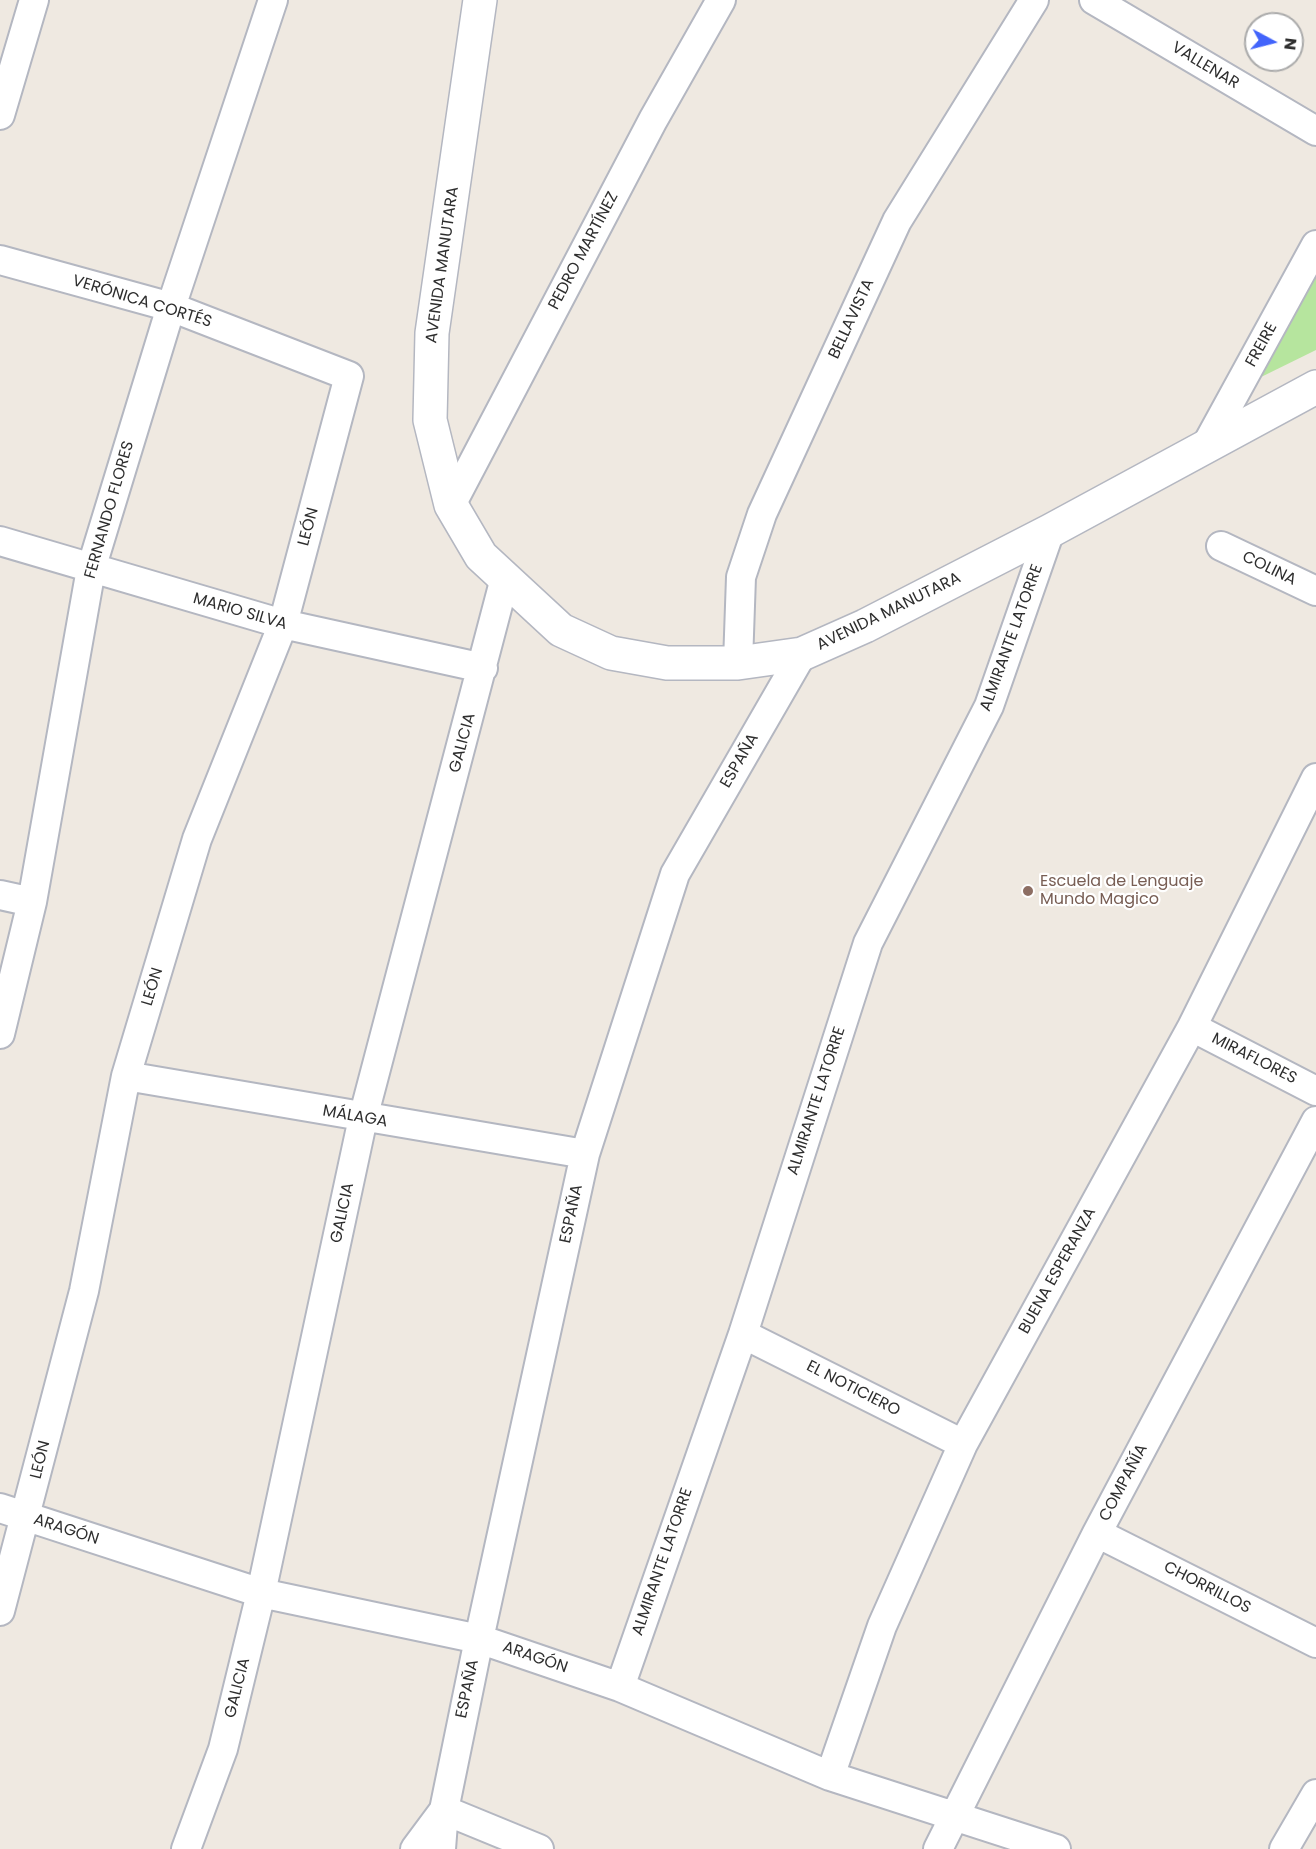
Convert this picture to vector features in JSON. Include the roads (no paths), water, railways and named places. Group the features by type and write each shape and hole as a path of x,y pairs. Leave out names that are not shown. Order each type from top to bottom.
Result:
{"main road":[{"name":"AVENIDA MANUTARA","path":"480,0 432,333 430,420 451,505 481,556 561,630 611,653 667,663 738,663 802,654 865,626 1050,531 1316,387"}],"street":[{"path":"0,115 34,0"},
{"name":"FERNANDO FLORES","path":"0,1034 32,902 91,569 171,307 273,0"},
{"name":"PEDRO MARTÍNEZ","path":"451,505 653,120 721,0"},
{"name":"BELLAVISTA","path":"738,663 741,577 762,514 897,221 1034,0"},
{"name":"VALLENAR","path":"1094,0 1316,131"},
{"name":"FREIRE","path":"1207,444 1316,245"},
{"name":"VERÓNICA CORTÉS","path":"0,260 171,307 349,376"},
{"name":"LEÓN","path":"0,1611 27,1517 84,1291 126,1076 197,839 283,624 349,376"},
{"name":"ALMIRANTE LATORRE","path":"620,1687 743,1334 868,943 989,706 1050,531"},
{"name":"MARIO SILVA","path":"0,541 283,624 483,668"},
{"name":"COLINA","path":"1221,546 1316,591"},
{"name":"GALICIA","path":"186,1849 223,1749 261,1593 363,1118 505,578"},
{"name":"ESPAÑA","path":"441,1849 444,1810 479,1639 585,1154 675,874 802,654"},
{"name":"BUENA ESPERANZA","path":"830,1776 882,1626 963,1444 1192,1027 1316,778"},
{"path":"0,895 32,902"},
{"name":"MIRAFLORES","path":"1192,1027 1316,1091"},
{"name":"MÁLAGA","path":"126,1076 585,1154"},
{"name":"COMPAÑÍA","path":"938,1849 1097,1533 1316,1121"},
{"name":"EL NOTICIERO","path":"743,1334 963,1444"},
{"name":"ARAGÓN","path":"0,1508 261,1593 479,1639 620,1687 830,1776 1056,1849"},
{"name":"CHORRILLOS","path":"1097,1533 1316,1643"},
{"path":"1284,1849 1316,1794"},
{"path":"444,1810 539,1849"},
{"name":"ESPAÑA","path":"415,1849 444,1810"}],"place":[{"name":"Escuela de Lenguaje Mundo Magico","path":"1028,891"}]}
